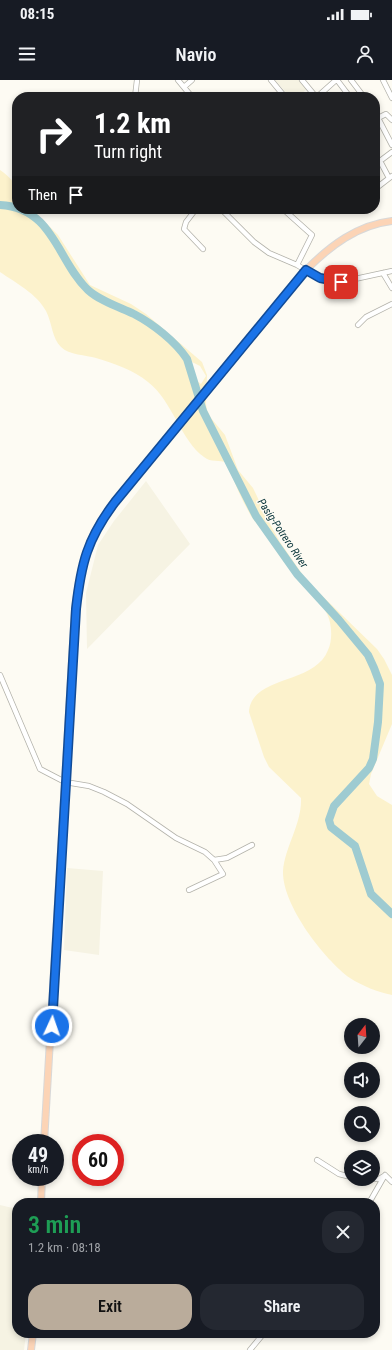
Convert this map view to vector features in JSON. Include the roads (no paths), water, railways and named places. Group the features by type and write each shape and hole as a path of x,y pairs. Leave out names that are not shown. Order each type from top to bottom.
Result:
{"main road":[{"path":"45,1134 76,609 80,578 86,550 100,522 306,270 323,253 344,239 364,228 392,221"},
{"path":"40,1198 41,1186"},
{"path":"31,1350 32,1338"}],"street":[{"path":"136,92 137,80"},
{"path":"178,80 188,92"},
{"path":"184,87 192,80"},
{"path":"271,80 281,92"},
{"path":"302,80 313,92"},
{"path":"323,92 337,80 346,92"},
{"path":"351,80 360,92"},
{"path":"382,80 392,98"},
{"path":"380,115 386,114 392,120"},
{"path":"380,123 392,145"},
{"path":"380,185 390,177 380,161 392,152"},
{"path":"192,214 186,222 184,229 203,249"},
{"path":"226,214 254,242 269,253 297,265 320,278 341,282 392,271"},
{"path":"288,214 312,236 297,265"},
{"path":"383,272 392,288"},
{"path":"358,325 366,317 392,304"},
{"path":"0,675 40,769 65,782 89,786 127,804 176,838 205,852 214,860 223,874 188,890"},
{"path":"214,860 227,858 252,845"},
{"path":"317,1160 339,1174 344,1175"},
{"path":"380,1178 385,1175"},
{"path":"385,1175 392,1182"},
{"path":"373,1198 385,1175"},
{"path":"250,1350 260,1338"}],"waterway":[{"name":"Pasig-Potrero River","path":"0,205 12,207"},
{"name":"Pasig-Potrero River","path":"30,214 53,238 69,265 88,290 104,301 134,314 149,323 170,339 182,352 187,359 203,411 256,516 297,574 339,620 368,655 380,684 378,722 373,759 369,768 334,806 329,820 331,827 355,846 371,894 392,914"}]}
